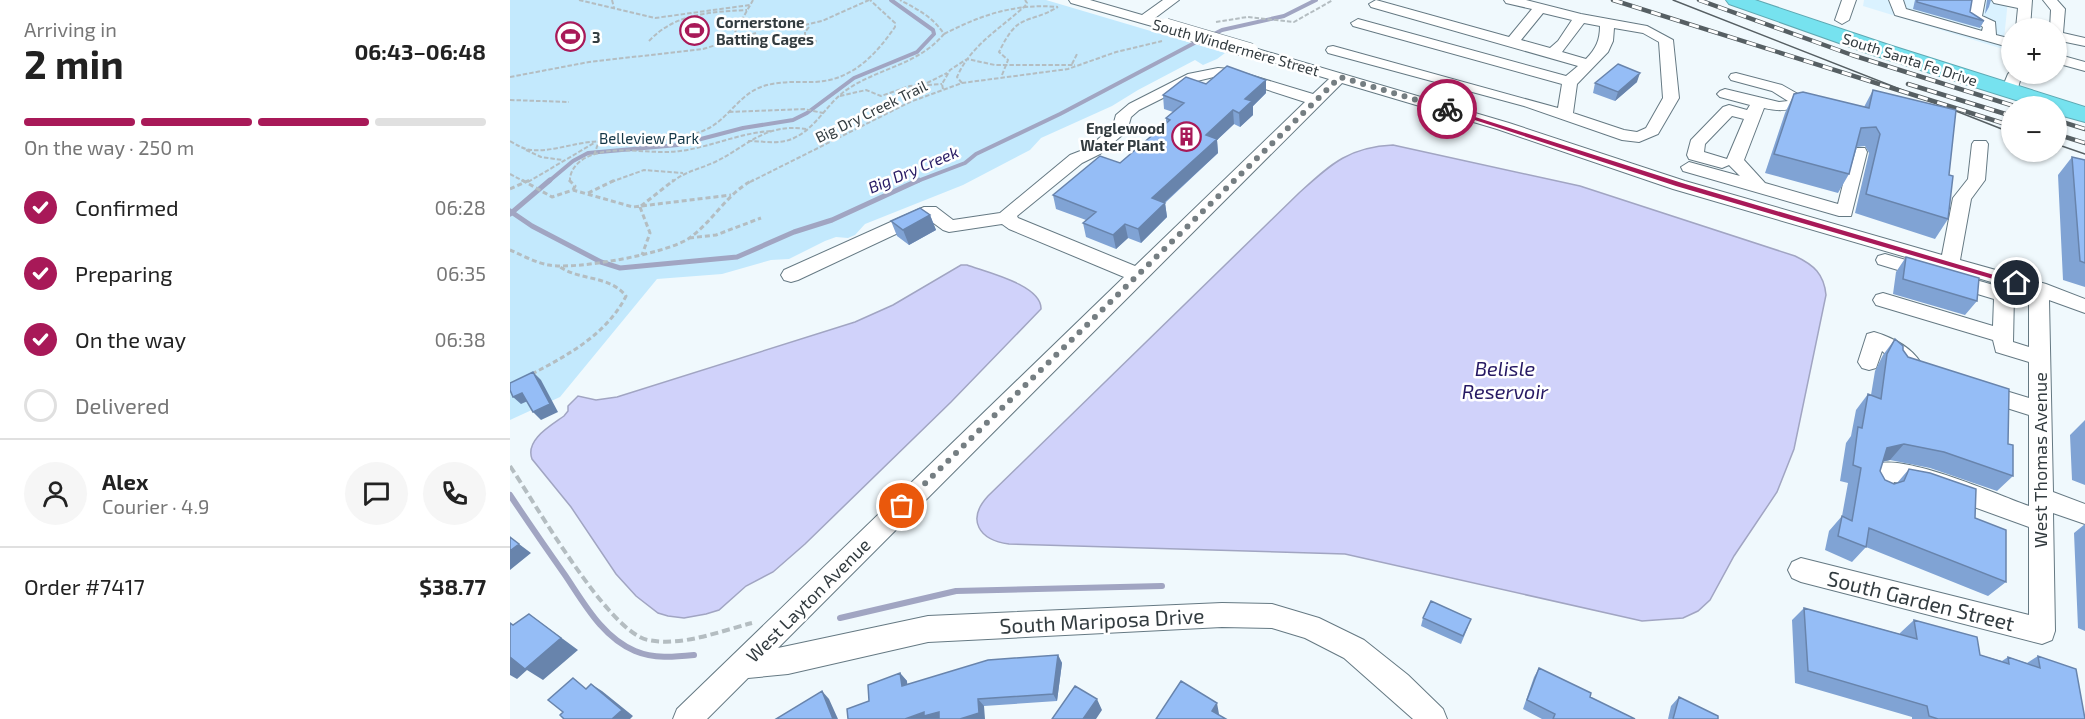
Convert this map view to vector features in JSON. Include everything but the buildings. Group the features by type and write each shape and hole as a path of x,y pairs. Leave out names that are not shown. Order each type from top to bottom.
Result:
{"highway":[{"name":"South Santa Fe Drive","path":"1737,0 2001,74"},
{"name":"South Santa Fe Drive","path":"1784,0 1846,10 2001,72"},
{"name":"South Santa Fe Drive","path":"2026,84 2085,115"},
{"name":"South Santa Fe Drive","path":"2041,84 2085,95"}],"street":[{"name":"South Windermere Street","path":"1076,0 1144,20 1168,32 1251,51 1340,77 1503,126 1679,185 2039,289 2085,306"},
{"path":"1144,20 1172,0"},
{"path":"1333,50 1529,103 1622,135 1639,137 1653,131 1671,98 1666,40 1647,30 1607,21 1580,18 1511,0"},
{"path":"1975,18 1978,0"},
{"path":"1999,0 2025,3 2024,18"},
{"path":"2050,0 2058,9 2057,18"},
{"path":"1896,1 1975,18 1990,25 1989,37"},
{"path":"1896,1 1900,12 2001,41"},
{"path":"1315,70 1378,2 1590,64"},
{"path":"1512,42 1540,8"},
{"path":"1553,53 1563,44 1580,18"},
{"path":"1566,116 1570,82 1604,49 1608,37 1607,21"},
{"path":"1358,23 1570,82"},
{"path":"2067,38 2085,42"},
{"path":"2067,61 2085,67"},
{"path":"1138,275 1015,225 1009,221 1008,214 1076,159 1094,151 1121,128 1124,115 1134,107 1193,77 1218,72 1230,73 1316,100"},
{"name":"West Layton Avenue","path":"687,719 1340,77"},
{"path":"1736,77 1777,88 1802,99 1794,104 1779,107 1730,110 1697,143 1695,155 1742,169"},
{"path":"1725,94 1755,109"},
{"path":"1755,109 1735,160 1760,188"},
{"path":"1950,263 1962,198 1976,180 1980,144"},
{"path":"1842,232 1859,153"},
{"path":"1689,167 1845,212"},
{"path":"791,275 930,211 949,225 1009,217"},
{"path":"1885,260 2004,295 2003,347 2040,358"},
{"name":"West Thomas Avenue","path":"2039,289 2042,631"},
{"path":"1882,300 2003,336"},
{"path":"1869,362 1874,339 1887,344 1918,370"},
{"path":"1964,385 2040,410"},
{"path":"1881,487 1884,471 1917,476 2041,510 2085,514"},
{"name":"South Garden Street","path":"1801,570 2042,631"},
{"name":"South Mariposa Drive","path":"742,665 788,661 928,629 1222,615 1272,616 1310,627 1354,649 1398,685 1433,719"}],"path":[{"path":"579,0 655,18 750,5"},
{"path":"612,0 614,8"},
{"path":"735,32 753,0"},
{"path":"522,148 549,149 599,141 683,136 717,124 746,94 765,86 790,81 831,81 848,76 859,69 895,27 895,23 870,0 845,9 811,26 792,28"},
{"path":"900,0 930,18 944,34"},
{"path":"1217,22 1240,17 1285,22 1299,21 1333,0"},
{"path":"962,83 957,77 958,71 967,59 1026,2"},
{"path":"1020,3 1058,7"},
{"path":"748,141 785,141 796,137 824,113 839,96 856,84 916,58 944,34 985,14 1015,4"},
{"path":"1002,76 1008,60 999,52 1011,28 1062,4"},
{"path":"649,41 662,29 687,18 747,10"},
{"path":"811,26 804,35 818,42"},
{"name":"Big Dry Creek Trail","path":"510,250 545,265 560,267 633,257 669,248 689,238 732,195 763,174 841,138 881,115 962,83 1002,76 1056,72 1168,32"},
{"path":"510,77 588,62 703,50 756,33"},
{"path":"1072,64 1077,54"},
{"path":"926,84 967,59 1006,65 1072,64 1077,66"},
{"path":"943,89 942,84 947,73"},
{"path":"839,96 866,90 881,96 910,86 942,84"},
{"path":"510,100 569,102"},
{"path":"729,112 804,109 824,113"},
{"path":"640,207 683,173 715,162 757,135 793,127 806,129"},
{"path":"573,190 574,186 569,181 570,172 580,162 594,155 680,151 745,132 771,131"},
{"path":"594,155 599,141"},
{"path":"510,189 599,141"},
{"path":"511,142 536,156 564,161"},
{"path":"588,193 645,170 665,168 683,173"},
{"path":"510,174 547,197 558,197 573,190 627,207 732,195"},
{"path":"640,207 650,233 642,255"},
{"path":"689,238 716,235 762,218"},
{"path":"525,378 579,346 616,314 626,296 617,287 569,274 560,267"},
{"path":"510,466 574,562 626,630 639,638 653,640 702,637 758,622"}],"shaded area":[{"path":"1864,0 2008,0 2006,18 2001,18 2001,48 1863,6"}],"green space":[{"name":"Belleview Park","path":"510,0 1046,0 1225,53 1203,65 1195,60 1112,106 1041,138 1030,150 963,185 865,224 855,235 848,238 836,237 789,259 771,260 722,274 657,279 560,397 510,420"}],"water":[{"name":"Belisle Reservoir","path":"1393,145 1580,186 1795,256 1817,271 1823,281 1826,295 1794,449 1777,492 1734,556 1710,600 1698,611 1683,618 1642,621 1345,554 1009,544 999,542 983,533 977,521 978,513 988,496 1299,193 1341,159 1364,149"},
{"path":"961,265 967,265 1023,286 1033,293 1041,309 951,402 805,544 773,572 746,586 719,610 684,618 668,616 658,613 636,596 616,574 571,507 532,459 531,452 535,440 564,416 568,411 568,406 578,396 596,400 617,397 855,322 893,305"}],"waterway":[{"path":"548,182 573,161 588,153 678,145 743,128 793,120 807,113 854,78 917,52 934,34 933,30 891,0"},
{"name":"Big Dry Creek","path":"1210,36 1222,30 1284,16 1316,0"},
{"name":"Big Dry Creek","path":"915,182 965,163 976,154 1060,114 1202,39"},
{"path":"512,212 550,180"},
{"name":"Big Dry Creek","path":"512,212 532,226 601,262 620,268 737,257 794,232 832,220 919,180"},
{"path":"510,495 587,608 613,637 623,645 649,655 672,657 694,655"},
{"path":"840,618 956,591 1162,586"}],"tram line":[{"path":"1673,0 2001,129"},
{"path":"2067,148 2085,154"}],"railway":[{"path":"1613,0 2001,123"},
{"path":"1699,0 1852,55 2001,102"},
{"path":"1908,84 2001,113"},
{"path":"2067,123 2085,129"},
{"path":"2067,137 2085,143"}],"way so far":[{"path":"902,506 1340,77 1447,109"}],"place":[{"name":"Cornerstone Batting Cages","path":"695,31"},
{"name":"3","path":"571,37"},
{"name":"Englewood Water Plant","path":"1186,137"}],"route":[{"path":"1447,109 1679,185 2017,283"}]}
